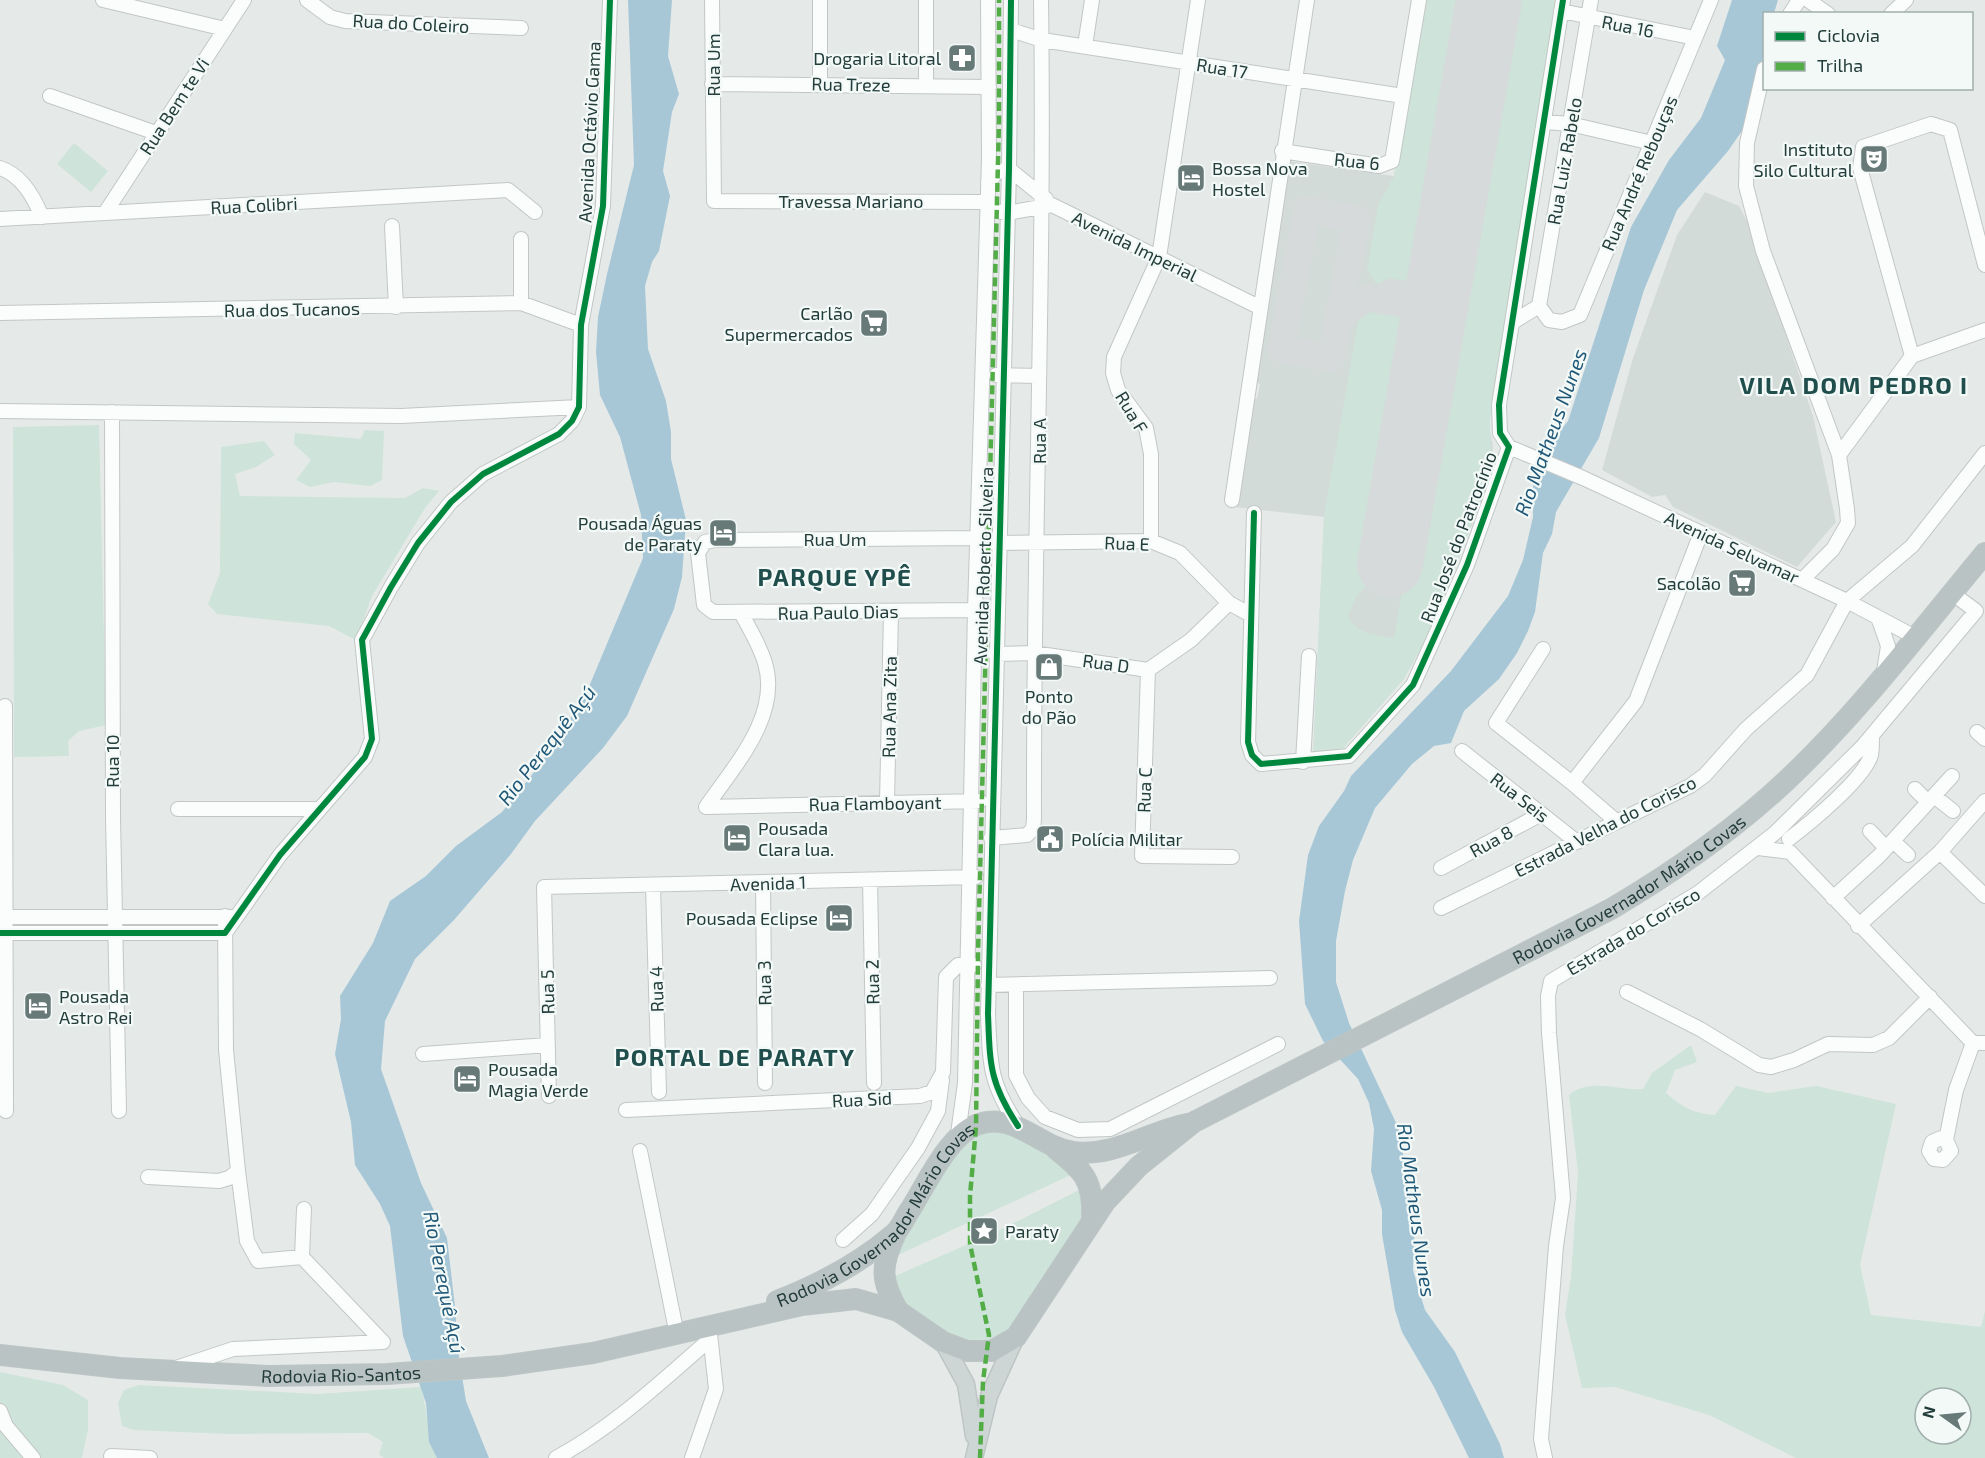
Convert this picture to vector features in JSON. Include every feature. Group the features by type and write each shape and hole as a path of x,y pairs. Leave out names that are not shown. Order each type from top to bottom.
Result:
{"highway":[{"name":"Rodovia Governador Mário Covas","path":"712,1330 843,1271 896,1232 958,1134 988,1122 1018,1126 1056,1149 1075,1152 1108,1151 1194,1122 1611,909 1685,863 1727,832 1786,781 1830,737 1985,554"},
{"name":"Rodovia Governador Mário Covas","path":"712,1330 833,1300 856,1299 898,1311 943,1342 967,1351 980,1353 992,1351 1016,1337 1092,1217 1139,1166 1194,1122"},
{"path":"1056,1149 1076,1165 1091,1186 1092,1217"},
{"path":"896,1232 885,1256 883,1272 885,1286 898,1311"},
{"name":"Rodovia Rio-Santos","path":"0,1355 120,1368 268,1376 387,1374 501,1366 593,1353 712,1330"}],"main road":[{"path":"974,1458 989,1396 1016,1337"},
{"path":"943,1342 966,1384 973,1422 974,1458"}],"street":[{"path":"107,0 225,29"},
{"name":"Rua Bem te Vi","path":"105,213 244,0"},
{"name":"Rua do Coleiro","path":"307,0 330,17 345,21 520,28"},
{"name":"Avenida Octávio Gama","path":"579,407 581,324 603,206 610,0"},
{"name":"Rua Um","path":"712,0 714,201"},
{"path":"820,0 820,84"},
{"path":"926,0 926,86"},
{"name":"Avenida Roberto Silveira","path":"958,1134 964,1083 968,965 975,610 988,202 988,0"},
{"name":"Avenida Roberto Silveira","path":"1011,0 1009,169 988,985 990,1068 1003,1102 1018,1126"},
{"name":"Rua A","path":"991,838 1028,835 1033,829 1033,653 1038,543 1039,376 1046,203 1041,0"},
{"path":"1085,46 1092,0"},
{"name":"Rua F","path":"1151,541 1151,454 1146,428 1118,390 1113,373 1114,357 1160,257 1198,0"},
{"path":"1232,500 1282,151 1307,0"},
{"path":"1403,96 1419,0"},
{"name":"Rua Luiz Rabelo","path":"1539,306 1591,0"},
{"name":"Rua André Rebouças","path":"1539,306 1549,320 1562,322 1580,315 1711,0"},
{"path":"1808,0 1825,12"},
{"path":"1893,12 1906,0"},
{"name":"Rua 16","path":"1562,5 1588,18 1695,38"},
{"name":"Rua José do Patrocínio","path":"1254,513 1248,742 1252,755 1261,764 1303,762 1349,756 1413,685 1467,565 1509,447 1500,433 1498,420 1562,5"},
{"path":"1011,30 1041,40"},
{"name":"Rua 17","path":"1041,40 1403,96"},
{"path":"1763,73 1747,143 1746,186 1763,251 1839,455 1848,523 1833,549 1802,580"},
{"name":"Rua Treze","path":"712,84 989,87"},
{"path":"51,96 156,133"},
{"name":"Rua 6","path":"1282,151 1379,166 1388,164 1393,157 1403,96"},
{"path":"1545,122 1570,124 1652,143"},
{"path":"1912,356 1860,168 1863,147 1931,124 1950,130 1985,265"},
{"path":"0,168 21,181 30,192 42,217"},
{"path":"988,183 998,171 1009,169"},
{"name":"Avenida Imperial","path":"1009,169 1046,203 1259,307"},
{"name":"Rua Colibri","path":"0,219 507,190 535,212"},
{"name":"Travessa Mariano","path":"714,201 988,202"},
{"path":"988,202 991,210 1007,213 1046,203"},
{"path":"392,226 396,307"},
{"path":"520,303 521,239"},
{"name":"Rua dos Tucanos","path":"0,313 520,303 581,324"},
{"path":"1513,322 1539,306"},
{"path":"1839,455 1912,356 1985,330"},
{"path":"983,375 1039,376"},
{"path":"0,411 401,416 579,407 572,421 559,434 483,474 451,502 418,543 362,640 372,739 365,757 280,855 232,917 225,933 226,1050 247,1241 258,1261 302,1257"},
{"name":"Rua 10","path":"112,412 115,933 119,1111"},
{"name":"Avenida Selvamar","path":"1509,447 1583,478 1847,601 1879,620 1915,637"},
{"name":"Estrada Velha do Corisco","path":"1442,908 1690,786 1705,775 1746,729 1807,675 1847,601 1911,546 1985,453"},
{"path":"979,518 986,509 996,510 1000,515"},
{"path":"1572,783 1636,701 1701,533"},
{"name":"Rua Um","path":"704,605 698,553 705,542 716,540 978,538 988,543 1000,542"},
{"name":"Rua E","path":"1000,542 1151,541 1180,553 1229,603 1251,615"},
{"path":"1952,592 1976,611"},
{"name":"Estrada do Corisco","path":"1545,1458 1541,1440 1556,1246 1563,1198 1549,1033 1549,986 1564,972 1698,893 1758,848 1872,736 1985,599"},
{"name":"Rua D","path":"995,654 1033,653 1148,670 1191,639 1229,603"},
{"name":"Rua Paulo Dias","path":"704,605 713,612 741,613 975,610"},
{"name":"Rua Ana Zita","path":"887,803 891,611"},
{"name":"Rua Flamboyant","path":"741,613 765,662 769,694 761,721 706,807 991,801"},
{"path":"1879,620 1888,646 1884,674"},
{"path":"1543,649 1496,723 1616,821"},
{"path":"1303,762 1309,656"},
{"name":"Rua C","path":"1148,670 1142,856 1232,857"},
{"path":"5,706 2,933 6,1111"},
{"path":"1758,848 1790,846 1852,781 1870,756 1872,736"},
{"name":"Rua Seis","path":"1462,752 1577,842"},
{"path":"1833,898 1890,845 1952,776"},
{"path":"1915,789 1953,811"},
{"path":"1858,926 1940,852 1985,801"},
{"path":"178,809 319,809"},
{"name":"Rua 8","path":"1441,868 1541,814"},
{"path":"1788,821 1790,846 1833,898 1929,997 1979,1043 1956,1090 1946,1140"},
{"path":"1870,831 1908,855"},
{"path":"1940,852 1985,896"},
{"name":"Avenida 1","path":"544,887 990,876"},
{"name":"Rua 2","path":"870,880 874,1083"},
{"name":"Rua 3","path":"763,883 765,1083"},
{"name":"Rua 4","path":"653,886 659,1092"},
{"name":"Rua 5","path":"544,887 549,1096"},
{"path":"2,916 232,917"},
{"path":"2,933 225,933"},
{"path":"843,1240 872,1214 918,1148 938,1111 943,1072 946,977 954,967 988,964"},
{"path":"988,985 1270,978"},
{"path":"1016,986 1016,1075 1028,1098 1046,1117 1078,1130 1110,1129 1278,1044"},
{"path":"1627,992 1700,1029 1759,1065 1771,1066 1794,1060 1828,1044 1874,1045 1889,1038 1929,997"},
{"path":"423,1054 548,1045"},
{"name":"Rua Sid","path":"626,1110 920,1096 932,1092 943,1072"},
{"path":"640,1151 677,1335"},
{"path":"148,1177 219,1181 229,1178 238,1171"},
{"path":"169,1371 233,1349 383,1342 302,1257 304,1209"},
{"path":"556,1458 584,1443 636,1404 712,1330"},
{"path":"692,1458 716,1389 712,1330"},
{"path":"0,1411 6,1426 33,1458"},
{"path":"111,1456 150,1458"}],"shaded area":[{"path":"1424,0 1559,0 1491,411 1489,427 1493,446 1492,471 1485,494 1404,679 1313,757 1324,517 1235,507 1251,398 1257,399 1260,384 1254,381 1287,161 1394,176"},
{"path":"1705,192 1739,206 1748,223 1813,416 1836,522 1797,567 1673,507 1665,495 1652,497 1602,470 1633,358 1677,235"}],"green space":[{"path":"1424,0 1473,0 1424,282 1411,289 1376,283 1367,270 1378,205 1394,176"},
{"path":"1506,0 1559,0 1491,411 1492,471 1435,623 1404,679 1340,752 1313,757 1324,516 1360,312 1372,304 1410,312 1416,324 1370,583 1357,595 1348,616 1361,630 1394,638"},
{"path":"74,143 108,171 91,192 57,164"},
{"path":"99,425 106,725 79,731 68,741 69,756 14,757 13,427"},
{"path":"365,430 384,431 382,480 370,486 334,482 310,487 296,480 311,460 294,444 295,433 361,439"},
{"path":"264,441 275,455 256,467 235,474 240,496 405,498 423,488 439,491 425,508 372,596 356,640 329,626 217,614 208,604 220,573 221,447"},
{"path":"1691,1045 1697,1062 1675,1070 1666,1093 1689,1109 1701,1113 1715,1115 1736,1086 1768,1093 1816,1086 1896,1104 1860,1265 1871,1315 1981,1327 1985,1311 1985,1458 1796,1458 1709,1415 1615,1387 1582,1388 1565,1315 1571,1277 1578,1173 1569,1095 1577,1090 1595,1086 1643,1089 1652,1073"},
{"path":"981,1129 1009,1131 1057,1161 1073,1174 896,1256 895,1247 954,1153"},
{"path":"1081,1189 1085,1216 1015,1324 994,1345 968,1346 908,1309 888,1279 996,1232"},
{"path":"0,1372 63,1385 88,1400 88,1429 82,1458 0,1458"},
{"path":"139,1385 318,1394 421,1387 431,1441 437,1458 384,1458 379,1454 383,1442 368,1433 229,1434 134,1430 122,1426 118,1403 124,1390"}],"water":[{"name":"Rio Perequê Açú","path":"628,0 672,0 668,56 679,94 672,112 663,171 670,196 659,251 652,262 645,286 648,349 666,401 671,432 671,459 686,520 682,577 674,609 627,716 603,748 535,821 511,854 454,920 415,959 385,1021 381,1069 421,1183 447,1238 456,1315 456,1338 466,1401 489,1458 437,1458 429,1442 426,1403 403,1336 390,1226 380,1204 355,1165 351,1122 335,1054 341,1019 340,996 373,943 390,901 426,876 456,846 502,812 539,766 585,696 643,558 641,515 620,437 600,395 596,352 598,317 634,165"},
{"path":"1732,0 1778,0 1774,12 1763,12 1763,57 1744,128 1728,151 1677,210 1644,290 1599,438 1556,512 1552,534 1543,553 1535,612 1528,631 1517,653 1499,679 1464,711 1451,743 1434,746 1412,764 1375,808 1353,860 1336,941 1336,982 1349,1023 1398,1127 1415,1218 1413,1270 1425,1310 1455,1352 1500,1444 1504,1458 1469,1458 1434,1387 1402,1332 1395,1310 1382,1234 1382,1210 1371,1171 1374,1129 1369,1103 1358,1079 1323,1041 1305,1004 1299,921 1308,855 1319,826 1344,791 1351,776 1451,671 1508,596 1523,560 1533,517 1533,478 1552,441 1568,421 1631,227 1669,160 1701,118 1725,60 1717,46"}],"taxiway":[{"path":"1307,210 1357,219 1331,358 1281,349 1307,210"},
{"path":"1391,292 1415,296 1439,287"},
{"path":"1339,316 1368,298 1414,306 1431,330"}],"runway":[{"path":"1390,564 1489,0"}],"marked path":[{"path":"980,1458 983,1381 989,1335 970,1244 970,1196 976,1127 978,954 999,122 999,0"}],"cycle path":[{"path":"0,933 225,933 280,855 365,757 372,739 362,640 391,587 418,543 451,502 483,474 559,434 572,421 579,407 581,325 603,206 610,0"},
{"path":"1011,0 1009,169 988,1014 989,1046 996,1084 1008,1111 1018,1126"},
{"path":"1254,513 1248,742 1252,755 1261,764 1349,756 1413,685 1467,565 1509,447 1500,433 1499,405 1563,0"}],"place":[{"name":"Drogaria Litoral","path":"962,58"},
{"name":"Instituto Silo Cultural","path":"1874,159"},
{"name":"Bossa Nova Hostel","path":"1191,178"},
{"name":"Carlão Supermercados","path":"874,323"},
{"name":"Pousada Águas de Paraty","path":"723,533"},
{"name":"Sacolão","path":"1742,583"},
{"name":"Ponto do Pão","path":"1049,667"},
{"name":"Pousada Clara lua.","path":"737,838"},
{"name":"Polícia Militar","path":"1050,839"},
{"name":"Pousada Eclipse","path":"839,918"},
{"name":"Pousada Astro Rei","path":"38,1006"},
{"name":"Pousada Magia Verde","path":"467,1079"},
{"name":"Paraty","path":"984,1231"}],"district":[{"name":"VILA DOM PEDRO I","path":"1854,384"},
{"name":"PARQUE YPÊ","path":"835,576"},
{"name":"PORTAL DE PARATY","path":"735,1056"}],"water label":[{"name":"Rio Matheus Nunes","path":"1550,432"},
{"name":"Rio Matheus Nunes","path":"1417,1210"}]}
